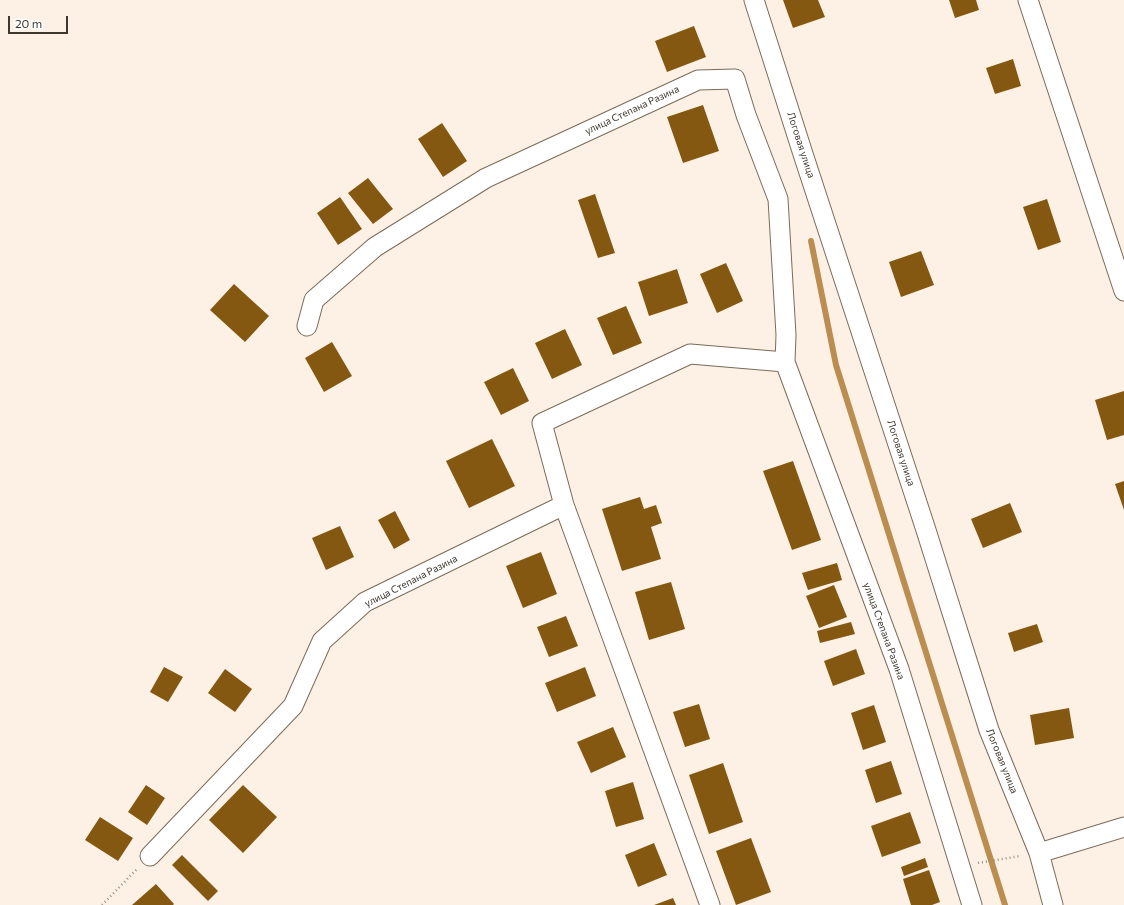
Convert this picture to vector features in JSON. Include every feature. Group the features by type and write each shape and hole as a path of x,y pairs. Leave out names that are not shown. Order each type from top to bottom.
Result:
{"street":[{"name":"Логовая улица","path":"754,0 925,527 989,730 1038,853 1053,905"},
{"path":"1028,0 1124,291"},
{"name":"улица Степана Разина","path":"307,326 314,300 375,247 486,178 698,80 734,79 778,199 786,335 785,362 899,669 972,905"},
{"path":"710,905 564,505 542,423 690,354 785,362"},
{"name":"улица Степана Разина","path":"150,856 293,706 322,642 365,602 564,505"},
{"path":"1038,853 1124,827"}],"path":[{"path":"960,866 1038,853"},
{"path":"102,905 150,856"}],"building":[{"path":"783,0 818,0 825,17 793,28"},
{"path":"949,0 976,0 979,10 955,18"},
{"path":"694,26 706,57 667,72 655,41"},
{"path":"1013,59 1021,86 995,94 986,68"},
{"path":"703,105 719,151 683,163 667,117"},
{"path":"442,123 467,161 443,177 418,139"},
{"path":"368,178 393,209 373,224 348,193"},
{"path":"595,194 615,253 598,258 578,200"},
{"path":"340,197 362,229 338,245 317,213"},
{"path":"1047,199 1061,242 1038,250 1023,207"},
{"path":"921,251 934,285 901,297 889,262"},
{"path":"726,263 743,301 717,313 700,274"},
{"path":"677,269 688,303 649,316 638,282"},
{"path":"234,284 269,316 245,342 210,310"},
{"path":"626,306 642,343 613,355 597,318"},
{"path":"565,329 582,365 552,379 535,343"},
{"path":"332,342 352,376 324,392 305,358"},
{"path":"513,368 529,401 501,415 484,382"},
{"path":"1124,391 1124,435 1107,440 1095,400"},
{"path":"492,439 515,486 469,508 446,461"},
{"path":"793,461 821,540 792,550 763,471"},
{"path":"1124,481 1124,510 1115,484"},
{"path":"640,497 644,509 656,505 662,523 651,527 661,559 622,571 602,509"},
{"path":"1010,503 1022,532 983,548 971,519"},
{"path":"395,511 410,540 394,549 378,520"},
{"path":"340,526 354,557 326,570 312,538"},
{"path":"541,552 557,594 523,608 506,566"},
{"path":"837,563 842,580 808,590 802,573"},
{"path":"671,582 685,629 649,640 635,592"},
{"path":"834,585 847,617 819,628 806,596"},
{"path":"566,616 578,646 549,657 537,627"},
{"path":"851,622 855,634 820,643 817,631"},
{"path":"1037,624 1043,642 1014,652 1008,633"},
{"path":"856,649 865,674 833,686 824,661"},
{"path":"164,667 183,677 168,702 150,692"},
{"path":"585,667 596,696 557,712 545,683"},
{"path":"225,669 252,689 235,712 208,693"},
{"path":"699,704 710,739 685,747 673,712"},
{"path":"874,705 886,742 863,750 851,713"},
{"path":"1069,708 1074,738 1035,745 1030,715"},
{"path":"613,727 626,757 591,773 577,742"},
{"path":"891,761 902,794 876,803 865,770"},
{"path":"723,763 743,822 709,834 689,775"},
{"path":"633,782 644,819 616,827 605,791"},
{"path":"146,785 165,798 147,825 128,812"},
{"path":"243,785 277,817 243,853 209,820"},
{"path":"910,812 921,843 882,857 871,826"},
{"path":"100,817 133,838 118,861 85,840"},
{"path":"751,838 771,892 736,905 716,851"},
{"path":"654,843 667,875 638,887 625,855"},
{"path":"182,855 218,891 208,901 172,865"},
{"path":"925,858 928,867 904,876 901,867"},
{"path":"929,870 940,902 932,905 911,905 903,879"},
{"path":"156,884 174,904 173,905 132,905"},
{"path":"673,898 676,905 654,905"}],"waterway":[{"path":"811,241 836,365 1005,905"}]}
